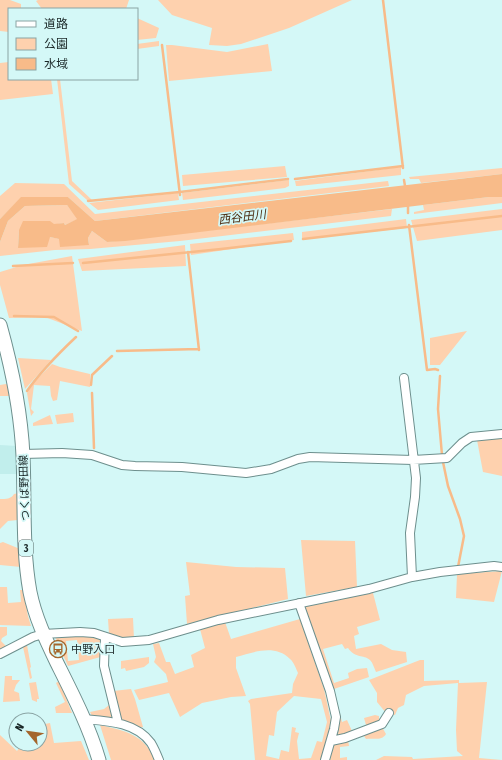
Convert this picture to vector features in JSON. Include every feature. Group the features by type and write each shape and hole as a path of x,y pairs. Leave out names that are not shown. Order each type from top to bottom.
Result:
{"main road":[{"name":"つくば野田線","path":"0,325 14,376 20,418 23,454 25,543 30,593 43,634 84,719 99,760"}],"street":[{"path":"404,378 416,478 416,497 410,533 412,577"},
{"path":"23,454 62,453 92,455 122,465 182,467 246,473 271,469 298,459 310,457 413,460 447,458 462,443 471,437 502,434"},
{"path":"0,654 33,637 43,634 80,632 94,633 105,638 122,642 149,640 218,620 369,589 412,577 494,566 502,567"},
{"path":"299,603 330,691 336,717 325,760"},
{"path":"105,638 104,666 118,723"},
{"path":"331,741 345,738 382,724 389,713"},
{"path":"84,719 125,724 150,742 159,760"}],"shaded area":[{"path":"0,445 17,446 18,474 0,474"}],"green space":[{"path":"0,0 10,0 21,4 21,8 8,8 8,32 0,31"},
{"path":"129,0 126,8 41,8 36,1"},
{"path":"158,0 352,0 289,28 241,44 227,46 209,45 212,28 172,15"},
{"path":"138,18 159,28 156,38 138,40"},
{"path":"159,41 159,46 138,49 138,44"},
{"path":"268,44 272,71 169,81 166,45 227,52"},
{"path":"8,62 8,80 51,80 53,94 0,100 0,63"},
{"path":"57,80 60,80 72,181 92,200 87,200 69,184"},
{"path":"285,166 287,177 183,186 182,175"},
{"path":"401,167 401,175 299,186 296,186 295,181"},
{"path":"502,168 502,174 421,183 419,179 410,179 409,177"},
{"path":"289,180 289,186 285,188 183,200 182,193"},
{"path":"388,181 389,186 95,221 68,197 19,200 0,219 0,196 15,183 64,184 95,214"},
{"path":"178,193 179,200 98,210 89,203"},
{"path":"489,197 502,197 502,203 414,214 414,212 424,210 423,205"},
{"path":"67,205 78,219 65,225 64,223 19,230 18,248 50,237 89,245 88,238 92,231 107,242 392,209 391,216 180,241 90,249 55,250 0,256 0,242 8,221 25,206"},
{"path":"502,209 502,230 417,241 411,220"},
{"path":"406,219 407,228 302,239 302,232"},
{"path":"293,233 294,240 191,255 190,244"},
{"path":"185,245 186,266 82,271 78,259"},
{"path":"72,256 82,331 45,317 9,318 0,285 0,272 23,265"},
{"path":"467,331 440,365 430,365 430,338"},
{"path":"18,358 51,360 25,389"},
{"path":"52,364 90,374 90,387 60,381 57,400 53,401 50,386 34,385 31,409 34,412 31,416 27,393 36,380"},
{"path":"6,384 9,386 11,396 0,396 0,385"},
{"path":"73,413 74,422 57,424 55,415"},
{"path":"50,415 53,424 33,426 33,423"},
{"path":"502,438 502,476 483,472 477,440"},
{"path":"19,493 18,520 8,521 0,529 0,499 8,498"},
{"path":"301,540 355,541 357,587 306,596"},
{"path":"3,542 20,549 21,567 0,565 0,543"},
{"path":"186,562 236,567 285,568 288,599 187,624 185,596 190,595"},
{"path":"502,571 494,602 456,598 457,574"},
{"path":"0,587 7,587 8,603 21,602 20,590 23,590 31,626 0,625"},
{"path":"373,593 380,620 357,627 359,634 354,636 356,649 381,644 392,650 406,652 407,662 376,672 370,660 354,654 348,648 345,649 342,644 323,649 334,683 349,678 348,673 357,669 367,668 369,677 334,689 305,610 307,603"},
{"path":"133,618 134,639 109,634 108,619"},
{"path":"300,619 324,689 331,721 321,760 255,760 250,704 248,701 251,699 292,693 293,684 298,673 291,660 284,654 278,652 264,650 236,657 236,668 246,696 231,697 202,703 180,717 169,693 139,700 134,690 168,682 166,674 154,662 156,657 153,644 159,643 166,662 170,662 175,674 194,667 191,655 205,648 200,629 225,622 231,639","holes":["294,696 321,699 327,722 322,742 317,741 311,758 299,759 297,741 299,733 295,732 296,728 292,727 289,752 281,750 279,759 266,756 269,735 274,736 277,712"]},
{"path":"0,627 7,627 7,635 2,638 1,641 7,647 0,651"},
{"path":"78,635 90,636 103,640 104,656 68,666 55,637","holes":["77,640 79,660 68,661 66,641"]},
{"path":"27,645 32,678 30,679 23,647"},
{"path":"149,657 149,663 144,667 126,671 125,668 121,669 121,661"},
{"path":"420,660 424,660 424,681 459,680 459,683 487,682 479,758 502,760 376,760 384,756 412,757 413,759 463,756 457,751 456,730 458,683 424,686 406,695 404,705 398,708 395,715 386,713 377,702 377,693 369,680"},
{"path":"5,676 12,676 12,680 20,680 14,691 19,693 20,701 3,702"},
{"path":"59,681 72,713 56,713 55,707 65,702 56,683"},
{"path":"36,682 39,699 37,699 37,702 32,700 29,683"},
{"path":"131,689 143,727 139,728 120,720 113,691"},
{"path":"335,695 342,722 347,720 352,731 366,725 364,718 375,715 379,716 379,723 338,736 339,719"},
{"path":"109,705 112,707 113,719 92,716 90,712 104,709"},
{"path":"48,723 50,723 54,743 81,741 89,760 0,760 0,735 8,743 8,752 48,752"},
{"path":"100,725 118,729 133,735 145,744 151,751 155,760 111,760"},
{"path":"382,727 386,734 382,738 366,739 364,736 348,740 349,746 340,747 340,758 347,757 347,760 330,760 334,743"}],"water":[{"name":"西谷田川","path":"502,174 502,197 489,197 125,241 107,242 92,231 88,238 89,245 60,247 59,239 50,237 47,247 18,248 19,230 23,221 50,221 54,224 64,223 65,225 77,219 67,205 25,206 8,221 0,242 0,219 21,197 68,197 95,221"}],"waterway":[{"path":"383,0 403,168"},
{"path":"162,45 180,195"},
{"path":"295,179 403,166"},
{"path":"88,201 288,179"},
{"path":"404,180 405,186"},
{"path":"408,205 408,213"},
{"path":"303,239 502,216"},
{"path":"409,225 427,370 438,370"},
{"path":"83,263 291,241"},
{"path":"188,252 199,350"},
{"path":"13,266 73,263"},
{"path":"14,316 54,317 78,331"},
{"path":"27,391 50,363 76,337"},
{"path":"117,351 199,349"},
{"path":"91,385 92,375 112,356"},
{"path":"440,376 438,409 442,455"},
{"path":"92,393 94,448"},
{"path":"443,462 448,486 460,519 464,536 458,567"}],"place":[{"name":"中野入口","path":"58,649"}]}
